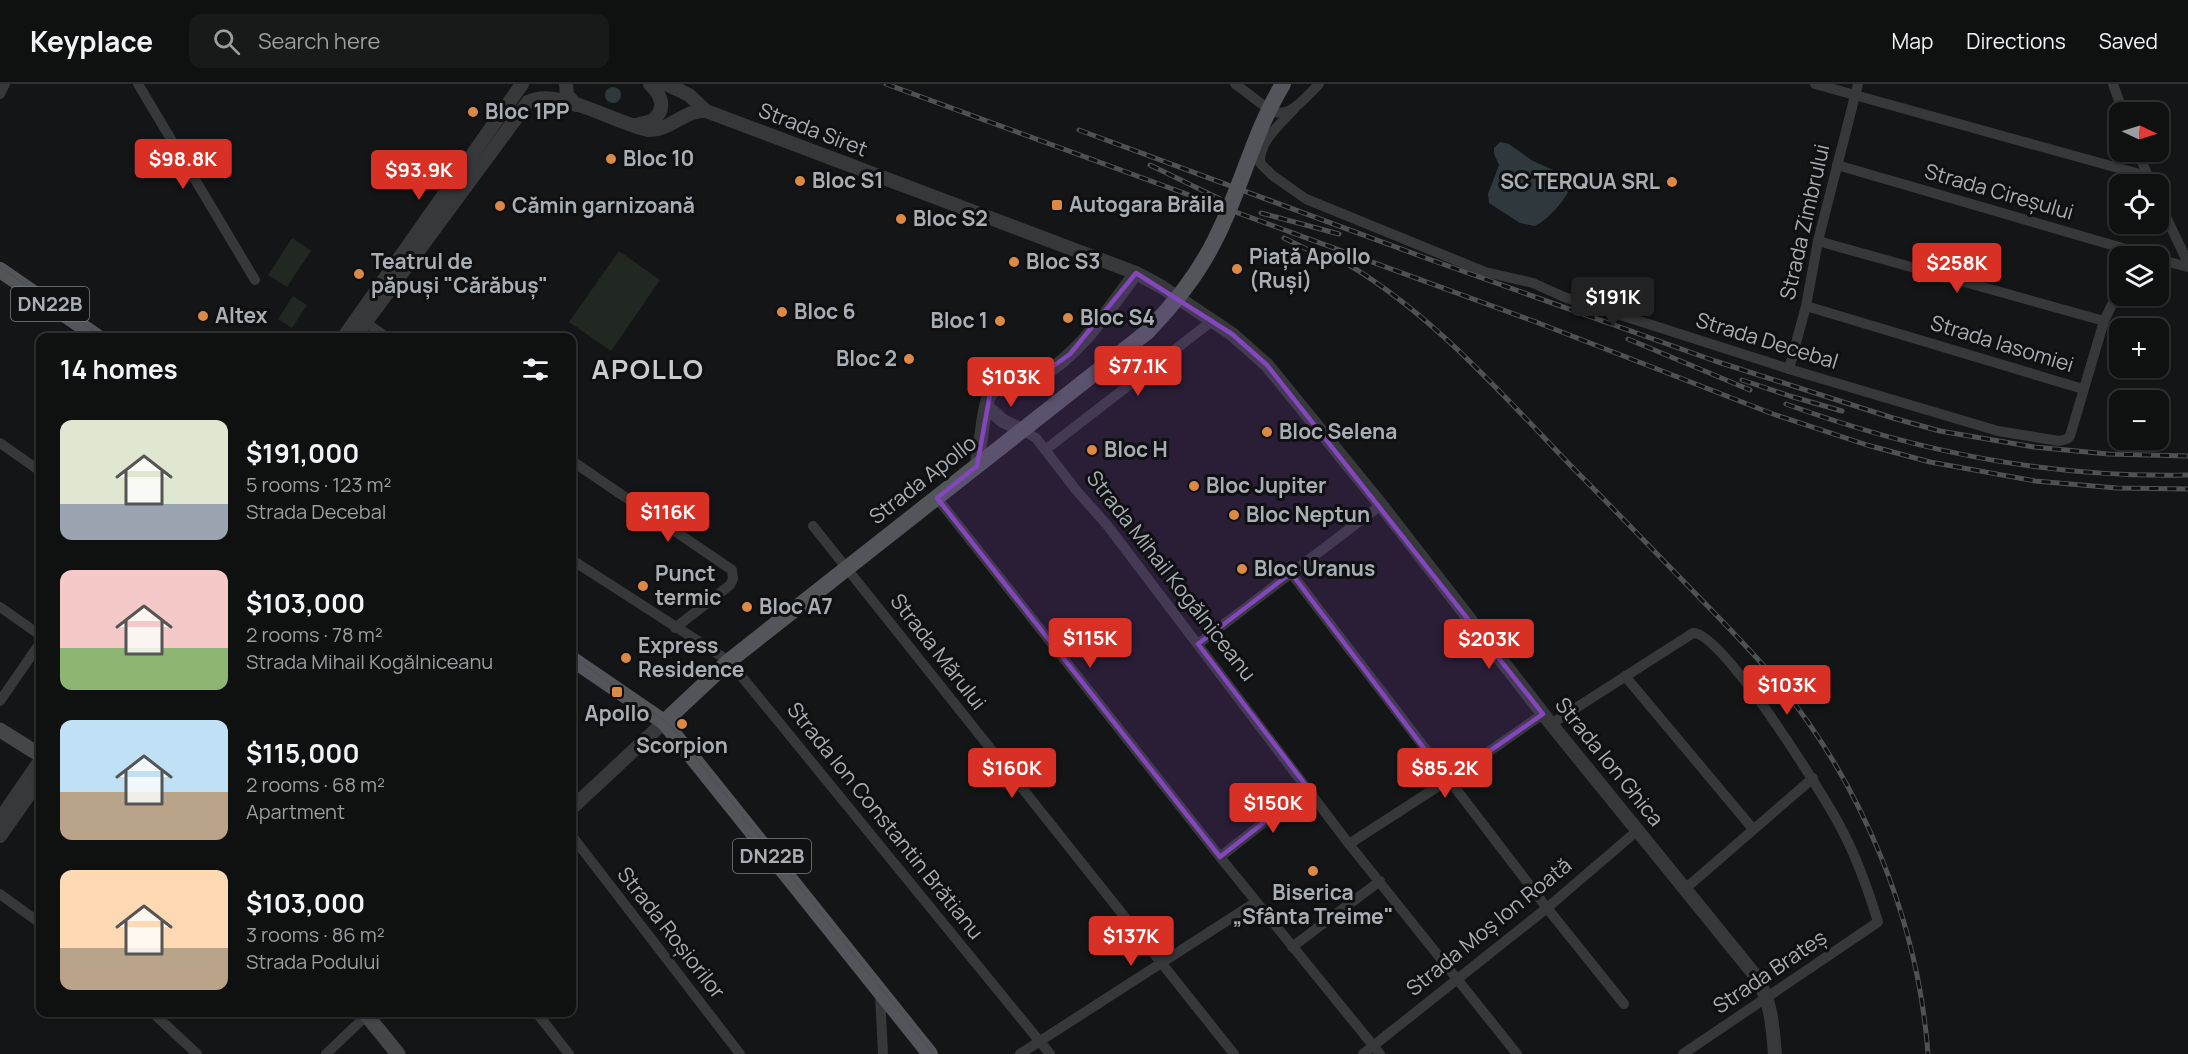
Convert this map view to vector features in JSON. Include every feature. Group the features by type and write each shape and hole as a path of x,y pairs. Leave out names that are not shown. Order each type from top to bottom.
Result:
{"main road":[{"name":"Strada Apollo","path":"664,722 729,661 1147,332 1188,287 1211,248 1225,221 1261,126 1283,84"},
{"name":"DN22B","path":"0,270 92,333"},
{"name":"DN22B","path":"576,662 664,722 930,1054"},
{"path":"0,730 36,752"},
{"path":"370,1017 398,1054"}],"street":[{"path":"138,84 255,280"},
{"path":"347,333 522,84"},
{"path":"566,84 567,95 576,105"},
{"path":"634,126 648,123 659,113 661,98 650,84"},
{"name":"Strada Siret","path":"666,84 689,95 706,111 1136,273 1184,302"},
{"path":"1235,84 1270,110 1284,113 1295,108"},
{"name":"Strada Decebal","path":"1319,84 1269,137 1260,153 1260,163 1264,169 1306,199 1485,272 1533,283 1564,297 1790,369 1998,431 2059,441 2067,440 2083,389"},
{"path":"1815,84 2128,174"},
{"name":"Strada Zimbrului","path":"1790,369 1806,306 1818,241 1858,84"},
{"path":"2113,84 2119,102"},
{"path":"357,333 523,107 536,98 545,97 576,105 634,126 654,130 690,113 706,111"},
{"name":"Strada Cireșului","path":"1838,165 2109,247"},
{"path":"2169,223 2188,263"},
{"path":"1818,241 2104,321"},
{"path":"2169,262 2188,267"},
{"path":"976,467 988,398 998,388 1034,380 1070,354 1095,327 1136,273"},
{"name":"Strada Ion Ghica","path":"1184,302 1251,350 1267,365 1381,505 1547,719 1754,974 1771,1008 1775,1054"},
{"name":"Strada Iasomiei","path":"1806,306 2083,389"},
{"path":"2083,389 2104,321 2111,306"},
{"path":"1045,450 1212,321"},
{"path":"365,322 381,333"},
{"name":"Strada Mihail Kogălniceanu","path":"986,406 1003,421 1036,438 1076,490 1107,525 1349,843 1380,880"},
{"path":"0,443 36,468"},
{"path":"576,464 732,570 734,579 730,585 675,628"},
{"path":"937,498 1220,857 1377,1050"},
{"path":"1198,644 1381,505"},
{"name":"Strada Mărului","path":"813,526 1108,893 1161,964 1234,1054"},
{"name":"Strada Ion Constantin Brătianu","path":"576,563 729,661 1050,1054"},
{"path":"1291,573 1448,780 1624,1004"},
{"path":"0,607 36,631"},
{"path":"1349,843 1547,719 1625,676 1693,633 1702,634 1739,674 1813,777 1686,888"},
{"path":"0,701 36,649"},
{"path":"1625,676 1753,829"},
{"name":"Strada Apollo","path":"576,804 664,722"},
{"path":"0,819 36,767"},
{"name":"Strada Brateș","path":"1683,1054 1878,922 1852,851 1813,777"},
{"path":"0,836 36,785"},
{"path":"1220,857 1308,788"},
{"name":"Strada Moș Ion Roată","path":"1363,1054 1377,1050 1457,978 1547,908 1638,830"},
{"name":"Strada Roșiorilor","path":"576,841 740,1054"},
{"path":"1292,947 1380,880 1517,1054"},
{"path":"0,894 36,920"},
{"path":"1020,1054 1256,902"},
{"path":"880,990 883,1054"},
{"path":"157,1017 197,1054"},
{"path":"326,1054 363,1017"},
{"path":"540,1017 569,1054"}],"highlighted area":[{"path":"1136,273 1232,334 1267,365 1543,714 1448,780 1291,573 1198,644 1308,788 1220,857 937,498 977,466 990,394 1034,380 1070,354"}],"shaded area":[{"path":"613,87 619,89 621,95 619,101 613,103 607,101 605,95 607,89"},
{"path":"1500,142 1509,144 1533,161 1572,180 1568,193 1558,206 1547,218 1535,226 1520,223 1489,203 1488,194 1499,165 1494,148"},
{"path":"292,238 311,251 287,287 268,275"},
{"path":"619,251 660,280 611,351 569,322"},
{"path":"293,296 307,305 292,328 278,319"}],"tram line":[{"path":"0,267 97,333"},
{"path":"576,659 669,724 934,1054"}],"railway":[{"path":"886,84 1536,322 1773,414 1867,445 1930,462 2035,481 2117,488 2188,489"},
{"path":"1079,130 1423,257 1715,361 1893,418 1940,431 2034,447 2108,454 2188,456"},
{"path":"1150,165 1220,199"},
{"path":"1261,213 1339,234"},
{"path":"1284,238 1335,263"},
{"path":"1330,254 1398,298 1459,351 1746,646 1777,681 1807,721 1835,764 1881,856 1912,953 1922,1003 1928,1054"},
{"path":"1628,339 1750,390"},
{"path":"1742,380 1842,411"},
{"path":"1786,404 1885,436 1984,459 2085,472 2188,475"}],"place":[{"name":"Bloc 1PP","path":"473,112"},
{"name":"Bloc 10","path":"611,159"},
{"name":"Bloc S1","path":"800,181"},
{"name":"SC TERQUA SRL","path":"1672,182"},
{"name":"Autogara Brăila","path":"1057,205"},
{"name":"Cămin garnizoană","path":"500,206"},
{"name":"Bloc S2","path":"901,219"},
{"name":"Bloc S3","path":"1014,262"},
{"name":"Piață Apollo (Ruși)","path":"1237,269"},
{"name":"Teatrul de păpuși \"Cărăbuș\"","path":"359,274"},
{"name":"Bloc 6","path":"782,312"},
{"name":"Altex","path":"203,316"},
{"name":"Bloc S4","path":"1068,318"},
{"name":"Bloc 1","path":"1000,321"},
{"name":"Bloc 2","path":"909,359"},
{"name":"Bloc Selena","path":"1267,432"},
{"name":"Bloc H","path":"1092,450"},
{"name":"Bloc Jupiter","path":"1194,486"},
{"name":"Bloc Neptun","path":"1234,515"},
{"name":"Bloc Uranus","path":"1242,569"},
{"name":"Punct termic","path":"643,586"},
{"name":"Bloc A7","path":"747,607"},
{"name":"Express Residence","path":"626,658"},
{"name":"Apollo","path":"617,692"},
{"name":"Scorpion","path":"682,724"},
{"name":"Biserica „Sfânta Treime\"","path":"1313,871"}],"district":[{"name":"APOLLO","path":"648,370"}]}
